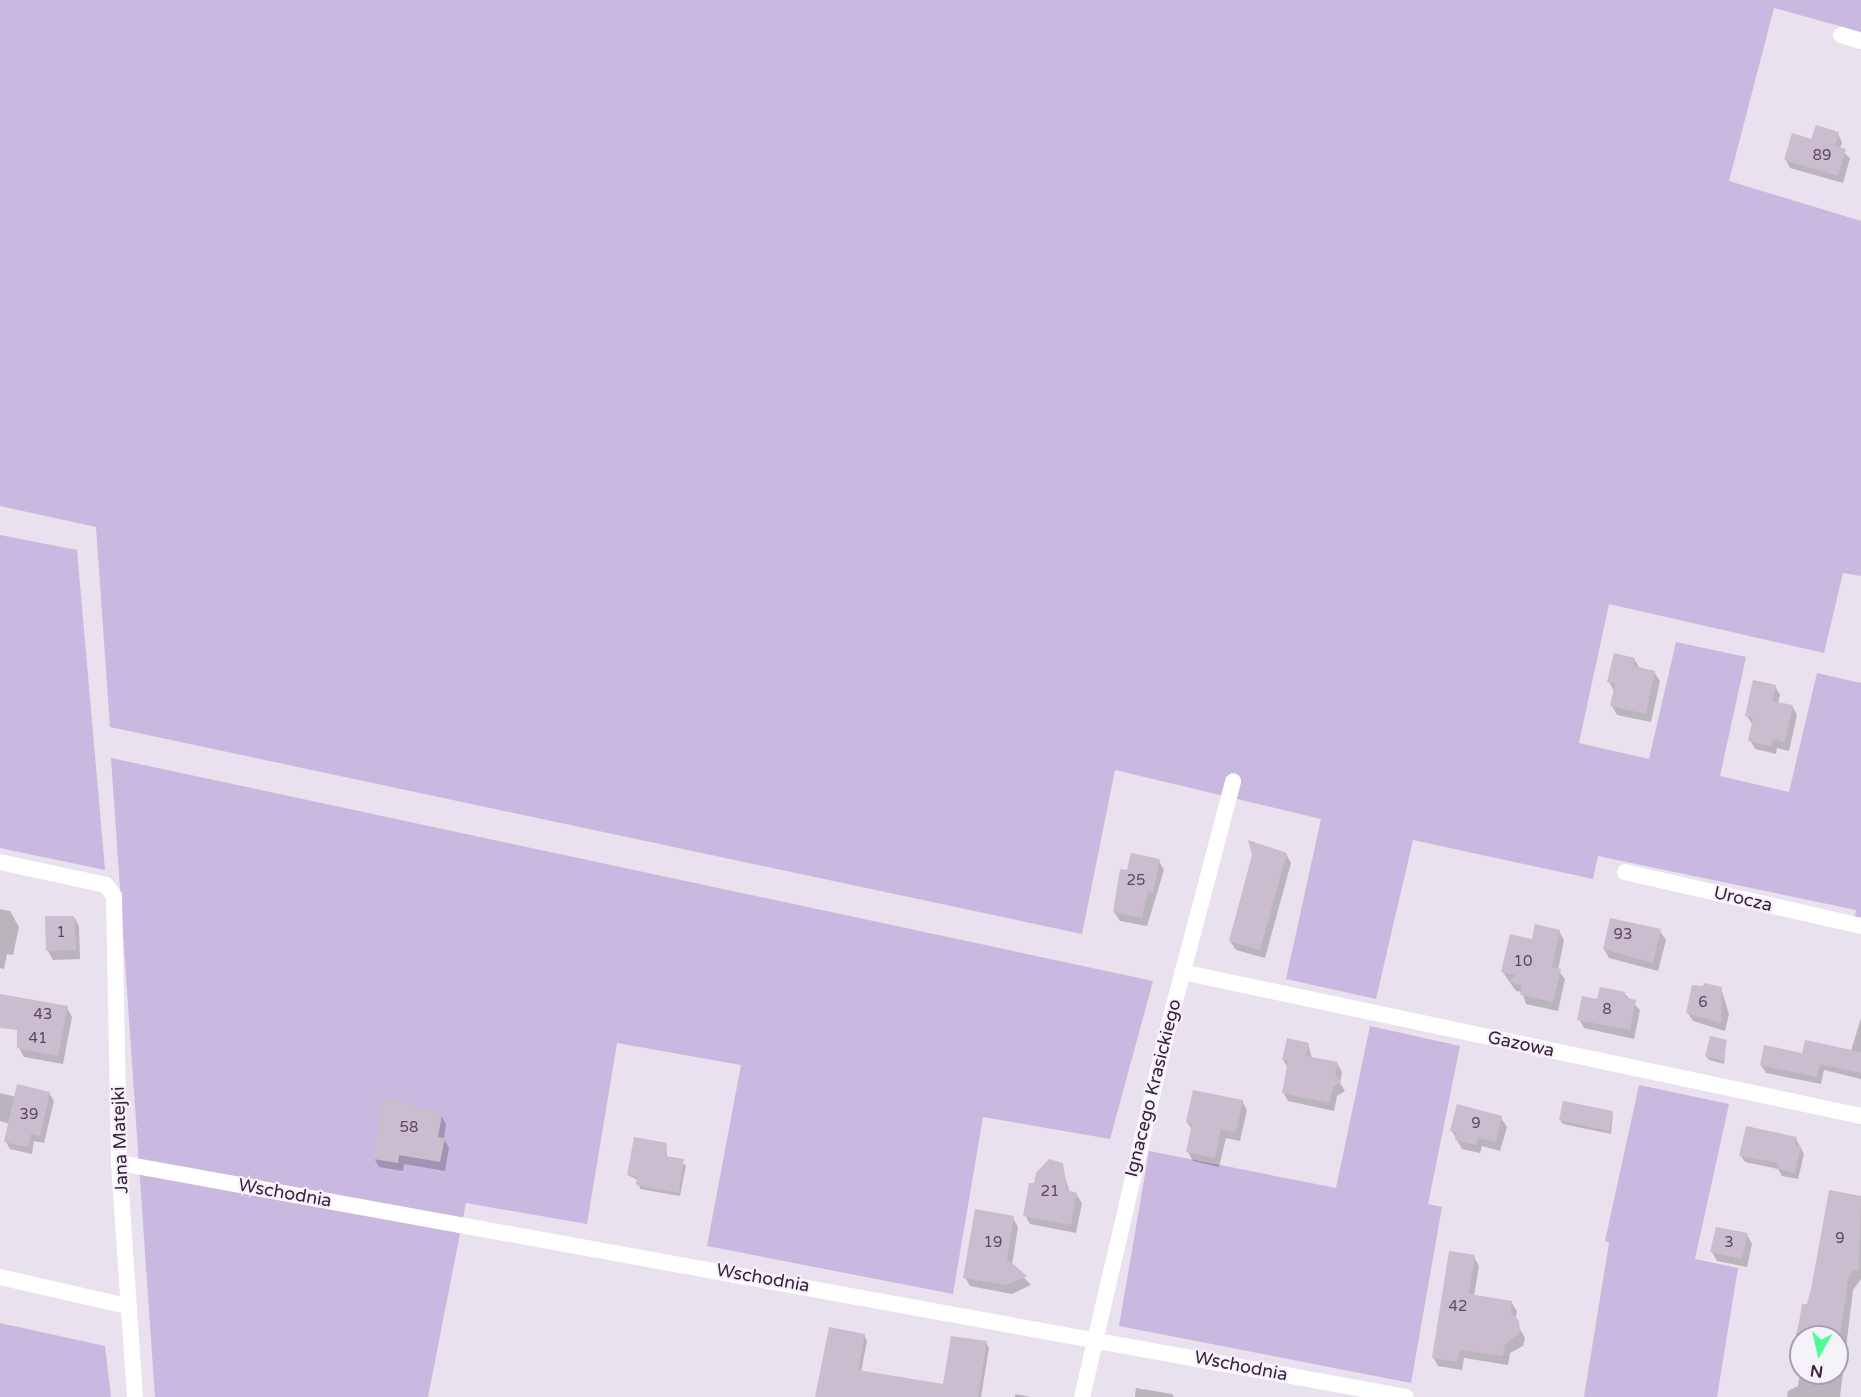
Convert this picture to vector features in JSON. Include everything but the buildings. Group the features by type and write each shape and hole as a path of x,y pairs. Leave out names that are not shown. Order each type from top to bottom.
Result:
{"street":[{"path":"1841,35 1861,41"},
{"name":"Ignacego Krasickiego","path":"1082,1397 1093,1338 1182,972 1233,781"},
{"name":"Jana Matejki","path":"0,862 106,885 112,890 115,905 119,1163 135,1397"},
{"name":"Urocza","path":"1625,872 1861,926"},
{"name":"Gazowa","path":"1182,972 1861,1116"},
{"name":"Wschodnia","path":"119,1163 1093,1338 1406,1397"},
{"path":"0,1277 127,1306"}],"shaded area":[{"path":"0,0 1861,0 1861,32 1774,8 1729,181 1861,221 1861,576 1843,573 1824,653 1609,604 1579,743 1649,759 1676,642 1746,657 1720,776 1789,792 1817,673 1861,683 1861,918 1855,917 1856,910 1598,856 1593,879 1413,840 1376,999 1286,979 1321,819 1115,770 1082,934 110,727 96,527 0,506"},
{"path":"0,535 77,550 105,870 0,848"},
{"path":"111,758 1153,981 1110,1139 983,1117 953,1294 707,1246 741,1065 617,1043 587,1224 466,1203 428,1397 155,1397"},
{"path":"1370,1026 1460,1046 1428,1204 1442,1207 1411,1383 1119,1326 1149,1151 1336,1188"},
{"path":"1639,1085 1729,1104 1695,1259 1738,1268 1717,1397 1584,1397 1609,1243 1605,1241"},
{"path":"0,1323 105,1346 111,1397 0,1397"}]}
